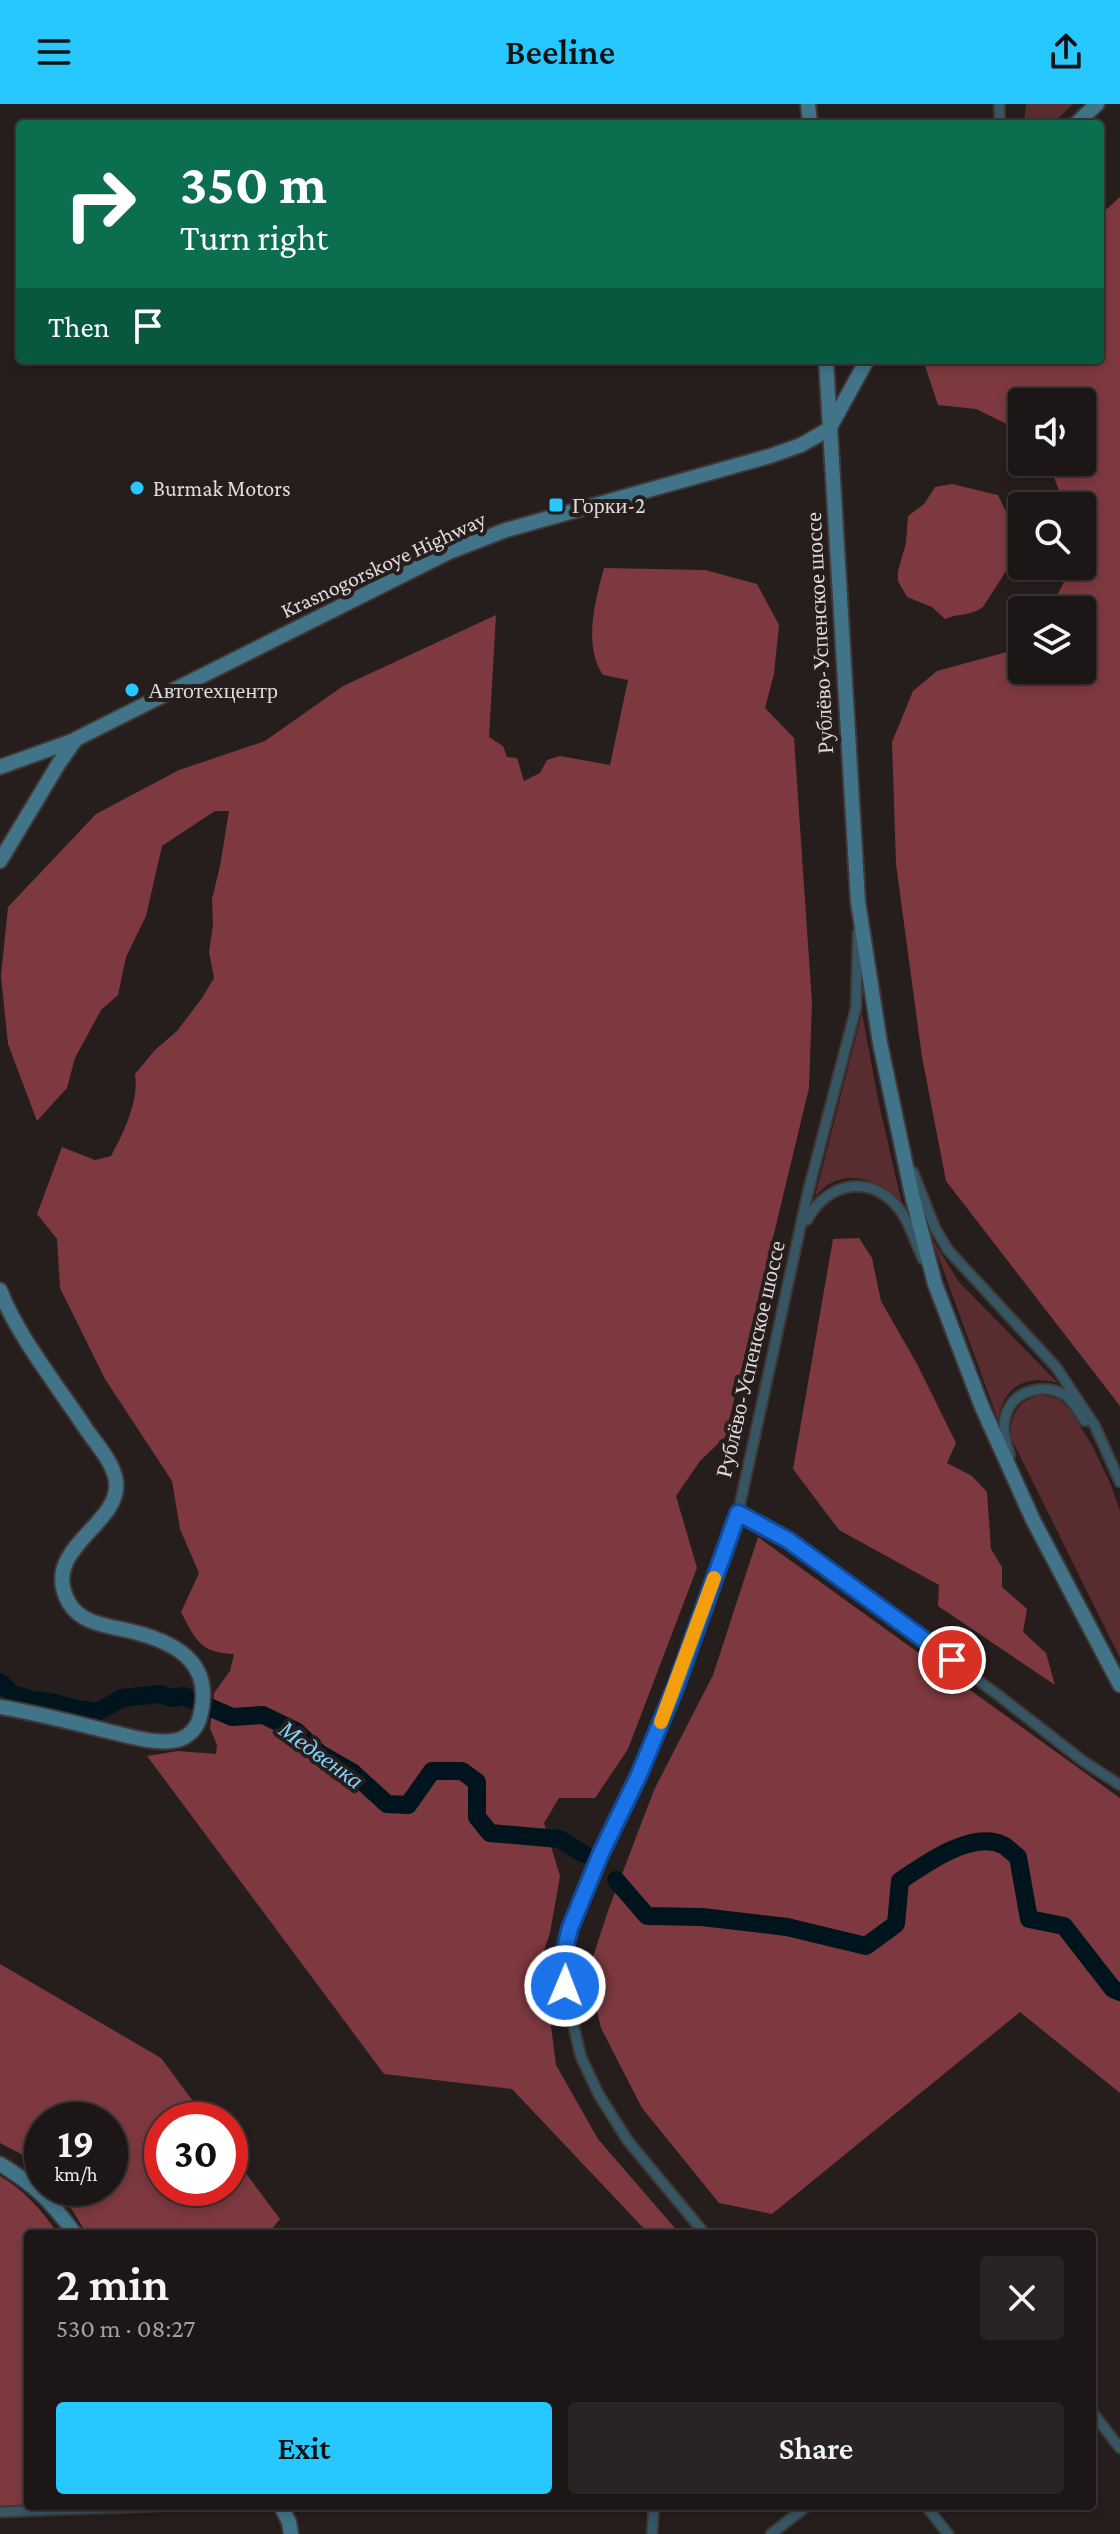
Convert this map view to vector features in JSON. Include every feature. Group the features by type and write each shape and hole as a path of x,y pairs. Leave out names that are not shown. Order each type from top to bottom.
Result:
{"main road":[{"path":"1080,120 1097,104"},
{"name":"Рублёво-Успенское шоссе","path":"826,364 858,902 868,975 895,1117 935,1284 982,1407 1033,1520 1120,1685"},
{"path":"829,429 865,364"},
{"name":"Krasnogorskoye Highway","path":"0,861 76,739 449,552 506,530 770,456 801,445 829,429"},
{"path":"0,767 76,739"},
{"path":"0,1290 19,1328 106,1458 116,1484 115,1498 107,1511 75,1546 67,1563 64,1589 68,1601 76,1612 88,1620 153,1637 170,1646 194,1664 201,1675 203,1690 199,1720 187,1736 179,1740 153,1741 0,1707"},
{"path":"0,2164 29,2182 54,2206 72,2230"},
{"path":"283,2510 291,2534"}],"street":[{"name":"Рублёво-Успенское шоссе","path":"702,2230 628,2141 599,2095 581,2057 560,1969 570,1928 676,1686 738,1513 808,1192 856,1008 858,902"},
{"path":"895,1117 920,1193 948,1250 1056,1367 1095,1426 1120,1482"},
{"path":"801,1230 814,1207 830,1192 846,1186 877,1191 902,1213 935,1284"},
{"path":"1033,1520 1004,1432 1006,1413 1017,1398 1038,1389 1063,1394 1070,1399 1110,1456"},
{"path":"738,1513 788,1540 1083,1761 1120,1785"},
{"path":"1096,2417 1120,2448"},
{"path":"0,2512 52,2510"},
{"path":"652,2534 654,2510"},
{"path":"771,2534 802,2510"},
{"path":"929,2510 948,2534"}],"shaded area":[{"path":"1026,104 1073,104 1056,120 1024,120"},
{"path":"1120,197 1120,1406 946,1181 922,1057 896,864 892,742 913,691 937,671 1008,652 1008,684 1096,684 1096,596 1056,596 1064,580 1096,580 1096,492 1060,492 1053,476 1096,476 1096,388 1008,388 1008,425 976,409 938,405 924,364 1104,364 1104,211"},
{"path":"952,484 998,495 1008,516 1008,568 983,607 945,619 932,607 907,597 898,581 908,516 924,504 935,487"},
{"path":"604,568 705,570 757,584 779,625 774,674 765,708 794,738 812,1003 809,1088 725,1437 700,1461 676,1496 697,1568 628,1749 595,1798 559,1798 544,1823 560,1876 550,1933 542,1956 556,2065 598,2139 677,2230 645,2230 512,2089 384,2074 147,1756 178,1751 216,1754 217,1745 210,1728 214,1693 230,1671 234,1654 214,1651 201,1644 181,1612 199,1573 180,1529 172,1481 105,1379 60,1288 57,1239 37,1214 62,1147 95,1160 111,1156 133,1105 135,1074 155,1050 177,1031 214,978 209,952 213,925 212,899 229,811 215,811 162,846 146,916 126,957 118,995 101,1010 75,1058 67,1088 37,1121 8,1044 1,976 8,907 96,814 179,770 265,741 343,686 496,615 489,737 503,746 507,757 517,758 524,781 540,773 547,760 560,756 610,765 628,680 603,675 597,663 592,637 597,594"},
{"path":"862,1013 902,1204 879,1185 850,1178 831,1183 815,1196"},
{"path":"859,1238 872,1258 881,1301 917,1364 956,1443 947,1463 972,1476 987,1492 991,1549 1002,1567 1002,1587 1027,1609 1023,1632 1046,1653 1055,1685 938,1606 939,1585 839,1530 793,1469 833,1239"},
{"path":"932,1239 959,1282 1058,1383 1035,1380 1018,1386 1005,1399 998,1420"},
{"path":"1041,1395 1059,1399 1071,1411 1093,1447 1120,1511 1120,1658 1011,1438 1017,1410 1027,1400"},
{"path":"758,1537 1120,1798 1120,2093 1020,2012 772,2214 719,2203 642,2108 601,2028 588,1972 654,1790 713,1675"},
{"path":"0,1964 161,2058 194,2102 144,2102 144,2206 248,2206 248,2176 280,2219 271,2230 85,2230 70,2206 128,2206 128,2102 24,2102 24,2156 0,2143"},
{"path":"0,2176 24,2195 24,2206 36,2206 55,2230 24,2230 24,2509 0,2510"}],"waterway":[{"name":"Медвенка","path":"0,1682 11,1693 32,1700 98,1712 122,1698 160,1694 172,1698 184,1696 232,1717 263,1715 296,1731 319,1753 352,1772 387,1804 408,1805 432,1771 462,1771 477,1782 477,1817 490,1833 559,1839 584,1854"},
{"name":"Медвенка","path":"616,1880 647,1916 702,1917 787,1927 866,1946 896,1924 900,1881 949,1851 963,1845 991,1842 1003,1845 1018,1857 1029,1919 1064,1926 1113,1989 1120,1992"}],"slow traffic":[{"path":"661,1722 714,1578"}],"place":[{"name":"Burmak Motors","path":"137,488"},
{"name":"Горки-2","path":"556,505"},
{"name":"Автотехцентр","path":"132,690"}],"route":[{"path":"565,1986 560,1969 570,1928 676,1686 738,1513 788,1540 952,1660"}]}
